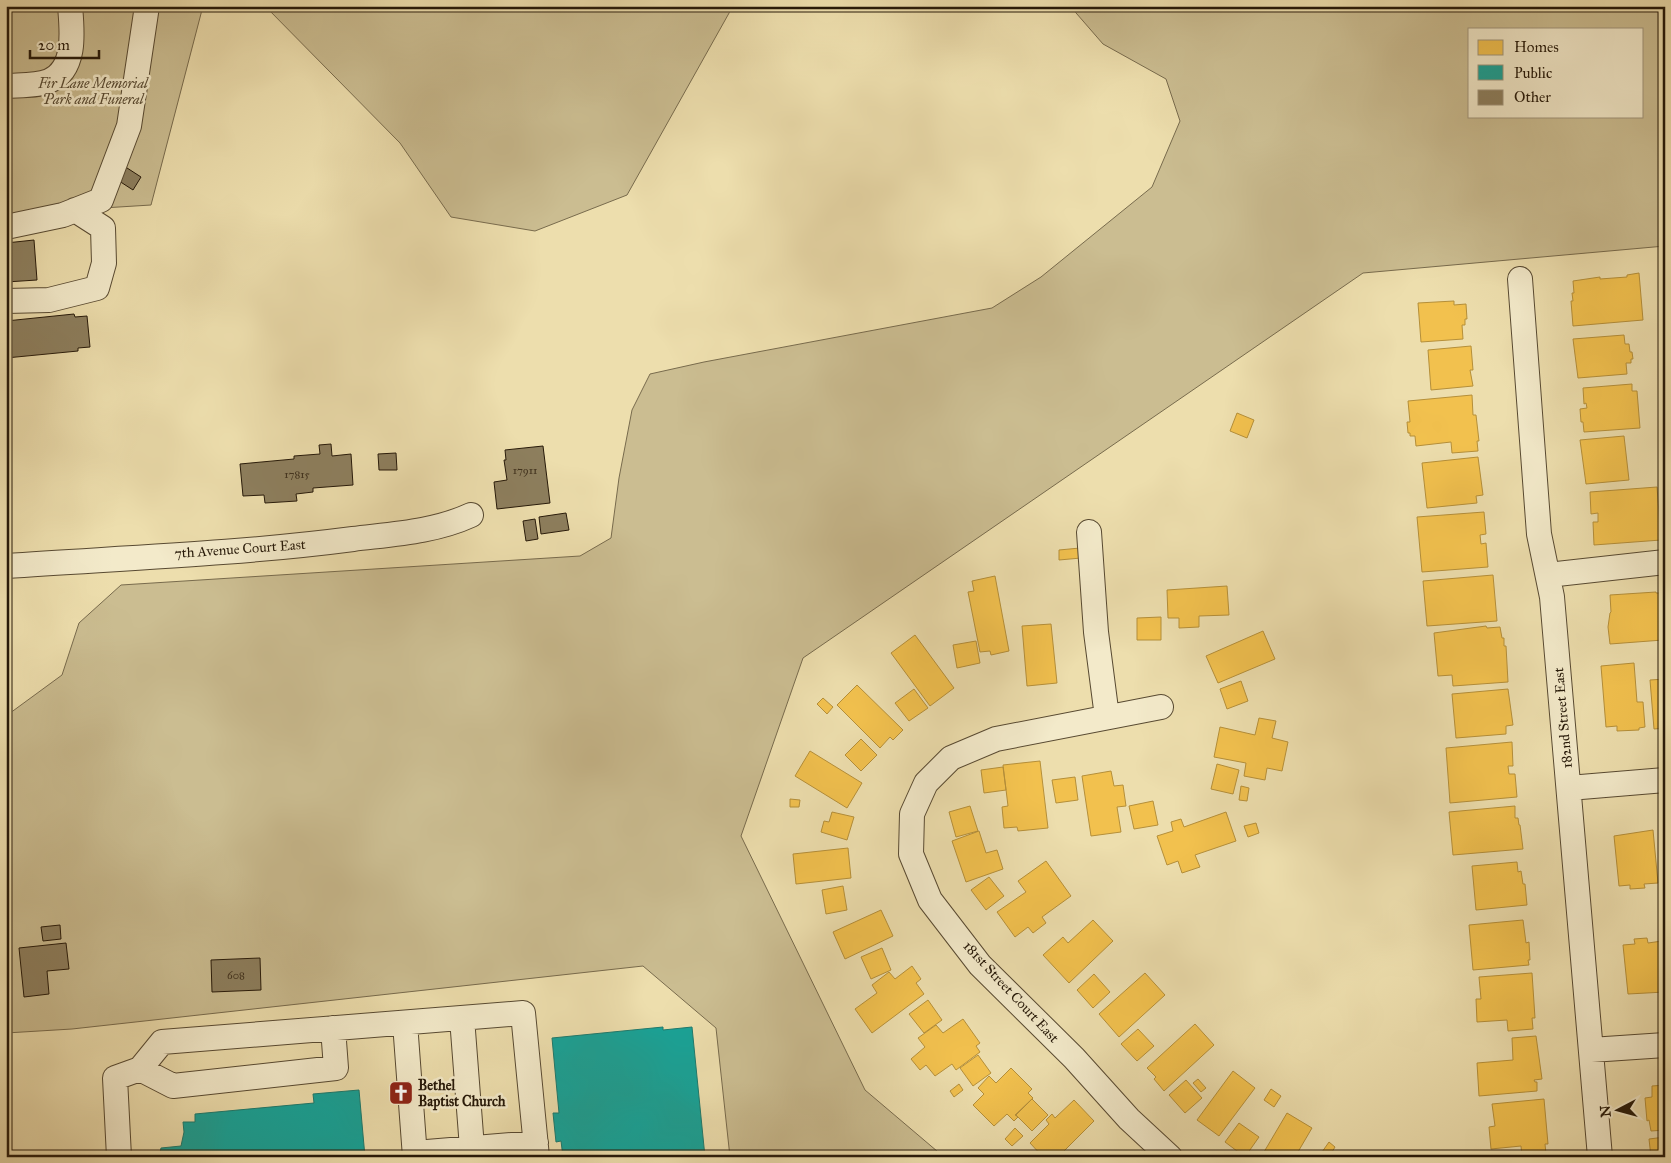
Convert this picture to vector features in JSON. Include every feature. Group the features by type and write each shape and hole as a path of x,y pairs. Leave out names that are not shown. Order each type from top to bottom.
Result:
{"street":[{"path":"6,86 49,81 60,74 71,48 70,6"},
{"path":"6,228 63,215 101,200 129,126 147,6"},
{"path":"6,301 49,300 97,288 104,263 104,228 75,210"},
{"name":"182nd Street East","path":"1520,280 1539,534 1552,597 1600,1157"},
{"name":"7th Avenue Court East","path":"6,566 332,542 435,528 457,522 471,515"},
{"path":"1089,532 1096,632 1107,717"},
{"path":"1548,575 1665,562"},
{"name":"181st Street Court East","path":"1161,707 996,739 951,758 926,783 912,814 911,854 930,900 980,964 1074,1058 1130,1119 1170,1157"},
{"path":"1569,788 1665,780"},
{"path":"119,1157 115,1078 140,1069 162,1042 523,1013 537,1150 472,1148 415,1155 405,1023"},
{"path":"462,1018 472,1148"},
{"path":"140,1069 173,1086 336,1068 333,1028"},
{"path":"1591,1050 1665,1045"}],"green space":[{"name":"Fir Lane Memorial Park and Funeral","path":"6,6 203,6 151,205 6,214"},
{"path":"265,6 733,6 627,195 535,231 451,217 400,143"},
{"path":"1070,6 1665,6 1665,246 1363,273 803,658 741,836 865,1090 944,1157 730,1157 716,1028 643,966 72,1029 6,1033 6,716 62,675 79,623 121,585 580,556 611,538 619,478 632,410 650,374 704,362 992,308 1041,277 1152,187 1180,121 1166,79 1103,44"}],"building: Homes":[{"path":"1639,273 1643,320 1573,326 1571,301 1573,301 1572,293 1574,293 1573,281 1600,277 1600,279 1627,277 1627,275"},
{"path":"1454,301 1454,305 1466,304 1467,319 1465,319 1465,325 1462,325 1463,339 1421,342 1418,303"},
{"path":"1624,335 1625,344 1629,344 1633,359 1631,359 1631,363 1626,363 1627,374 1578,378 1573,339"},
{"path":"1471,346 1473,370 1470,370 1473,386 1431,390 1428,350"},
{"path":"1632,384 1632,391 1637,391 1640,428 1584,432 1580,409 1587,408 1586,403 1584,404 1583,388"},
{"path":"1472,395 1473,415 1476,415 1479,441 1477,441 1478,451 1452,453 1451,442 1416,446 1415,436 1410,436 1410,433 1408,433 1407,422 1410,422 1408,401"},
{"path":"1237,413 1254,420 1247,438 1230,431"},
{"path":"1624,436 1629,480 1586,484 1580,440"},
{"path":"1478,457 1483,495 1476,496 1477,503 1427,508 1422,463"},
{"path":"1657,487 1661,540 1594,545 1593,522 1598,522 1598,513 1591,514 1590,492"},
{"path":"1484,512 1486,534 1480,535 1481,544 1486,543 1488,567 1422,572 1417,517"},
{"path":"1080,548 1081,558 1059,560 1059,550"},
{"path":"1493,575 1497,621 1427,626 1423,581"},
{"path":"995,576 1009,651 991,655 990,651 980,652 968,592 974,591 972,581"},
{"path":"1227,586 1229,615 1199,616 1199,627 1179,628 1179,618 1168,618 1167,590"},
{"path":"1665,593 1665,619 1661,619 1663,640 1610,644 1608,627 1611,612 1610,595"},
{"path":"1161,617 1161,640 1137,640 1137,618"},
{"path":"1051,624 1057,683 1027,686 1022,626"},
{"path":"1486,626 1487,628 1500,627 1502,638 1504,638 1504,646 1506,646 1508,682 1453,686 1452,675 1438,676 1434,633"},
{"path":"1263,631 1275,659 1218,683 1206,656"},
{"path":"915,635 954,688 930,706 891,653"},
{"path":"976,641 980,663 957,668 953,645"},
{"path":"1634,663 1637,702 1643,702 1645,727 1639,728 1639,730 1617,731 1617,726 1606,727 1601,666"},
{"path":"1665,679 1665,728 1654,729 1650,680"},
{"path":"1241,681 1248,701 1227,709 1220,689"},
{"path":"857,685 903,730 893,740 890,737 880,748 837,705"},
{"path":"914,689 928,708 909,721 895,703"},
{"path":"1508,689 1513,725 1506,726 1506,734 1456,738 1452,694"},
{"path":"823,698 833,707 827,714 817,704"},
{"path":"1259,718 1276,721 1272,738 1288,742 1282,771 1267,768 1265,780 1244,776 1246,763 1214,757 1220,727 1255,735"},
{"path":"861,739 877,755 861,771 845,755"},
{"path":"1512,742 1513,766 1508,766 1509,774 1515,774 1517,797 1450,803 1446,748"},
{"path":"810,751 862,783 847,808 795,776"},
{"path":"1040,761 1048,828 1018,831 1017,827 1004,828 1002,807 1008,806 1003,765"},
{"path":"1217,764 1239,770 1233,794 1211,789"},
{"path":"1003,767 1006,790 984,793 981,770"},
{"path":"1111,771 1114,786 1123,785 1126,806 1117,807 1121,832 1091,836 1082,776"},
{"path":"1075,777 1078,800 1056,803 1052,780"},
{"path":"1241,786 1249,788 1247,801 1239,800"},
{"path":"790,799 800,800 799,807 790,807"},
{"path":"1153,801 1158,825 1134,829 1129,806"},
{"path":"970,806 978,831 956,837 949,812"},
{"path":"1515,806 1515,818 1518,818 1520,825 1523,849 1453,855 1449,812"},
{"path":"832,812 854,817 847,840 821,832 824,821 829,822"},
{"path":"1226,812 1236,841 1195,855 1200,867 1182,873 1178,861 1167,865 1157,836 1173,831 1171,822 1181,819 1184,827"},
{"path":"1256,823 1259,833 1248,837 1244,826"},
{"path":"1653,830 1658,883 1644,884 1645,888 1630,889 1630,885 1619,886 1614,836"},
{"path":"979,831 986,853 997,850 1003,869 966,882 952,841"},
{"path":"848,848 851,878 796,884 793,854"},
{"path":"1046,861 1071,896 1042,917 1046,923 1033,933 1028,927 1015,937 997,912 1026,892 1018,881"},
{"path":"1517,862 1518,872 1521,871 1523,884 1525,884 1527,905 1476,910 1472,866"},
{"path":"989,877 1004,896 986,910 971,890"},
{"path":"843,886 847,910 826,914 822,890"},
{"path":"881,910 893,936 845,959 833,932"},
{"path":"1093,920 1113,941 1069,983 1043,955 1063,937 1068,943"},
{"path":"1523,920 1526,943 1529,942 1529,965 1473,970 1469,925"},
{"path":"1647,938 1648,943 1662,941 1665,992 1628,994 1623,945 1635,944 1634,939"},
{"path":"882,948 891,970 871,979 861,957"},
{"path":"912,966 921,979 916,983 924,994 872,1033 855,1009 877,993 872,985 889,972 895,979"},
{"path":"1145,973 1165,995 1119,1037 1099,1014"},
{"path":"1532,973 1535,1018 1532,1018 1533,1029 1508,1031 1507,1020 1477,1022 1476,999 1481,999 1479,977"},
{"path":"1094,974 1110,992 1093,1008 1077,990"},
{"path":"928,1000 942,1020 924,1033 909,1014"},
{"path":"963,1019 980,1043 976,1046 980,1052 956,1070 952,1064 935,1076 926,1065 920,1070 911,1059 925,1047 918,1038 936,1025 943,1033"},
{"path":"1195,1024 1214,1045 1164,1091 1154,1079 1156,1077 1147,1068"},
{"path":"1138,1029 1154,1046 1137,1061 1121,1044"},
{"path":"1536,1036 1542,1079 1534,1080 1537,1082 1537,1091 1479,1096 1477,1063 1513,1060 1512,1038"},
{"path":"978,1055 991,1073 973,1086 960,1068"},
{"path":"1011,1068 1032,1089 1028,1093 1033,1098 1015,1115 1018,1117 1014,1121 1007,1114 994,1126 973,1105 984,1094 978,1088 989,1076 996,1083"},
{"path":"1233,1071 1255,1088 1219,1136 1197,1120"},
{"path":"1198,1079 1206,1088 1201,1092 1193,1083"},
{"path":"1186,1080 1202,1098 1185,1113 1169,1095"},
{"path":"959,1084 963,1090 954,1097 950,1091"},
{"path":"1665,1085 1665,1130 1651,1131 1649,1120 1647,1121 1645,1098 1652,1097 1652,1086"},
{"path":"1271,1089 1281,1096 1274,1107 1264,1100"},
{"path":"1032,1099 1048,1115 1032,1131 1016,1115"},
{"path":"1544,1099 1548,1144 1545,1144 1546,1154 1522,1157 1521,1146 1491,1149 1489,1127 1495,1126 1492,1104"},
{"path":"1074,1100 1094,1121 1058,1157 1043,1157 1030,1143 1049,1124 1046,1120 1052,1114 1055,1118"},
{"path":"1287,1113 1312,1128 1295,1157 1261,1157"},
{"path":"1239,1123 1259,1137 1245,1157 1225,1142"},
{"path":"1015,1128 1023,1136 1012,1146 1005,1139"},
{"path":"1665,1137 1665,1157 1651,1157 1649,1139"},
{"path":"1329,1142 1335,1147 1329,1157 1322,1152"}],"building: Public":[{"path":"663,1027 663,1030 692,1027 705,1157 563,1157 561,1141 556,1142 553,1113 559,1113 552,1038"},
{"path":"359,1090 365,1157 159,1157 161,1148 181,1146 184,1132 183,1122 195,1122 195,1114 314,1103 313,1094"}],"building: Other":[{"path":"124,166 141,177 133,190 116,179"},
{"path":"34,240 37,280 6,282 6,243"},
{"path":"74,314 75,317 87,316 90,347 78,348 78,351 6,358 6,321"},
{"path":"331,444 332,456 351,454 353,485 313,488 313,492 296,494 297,501 265,503 264,495 243,496 240,464 294,459 294,456 320,454 319,445"},
{"path":"543,446 550,503 497,509 494,482 507,480 504,460 506,460 505,450"},
{"path":"396,453 397,470 379,470 378,454"},
{"path":"566,513 569,530 541,534 539,517"},
{"path":"535,519 538,539 526,541 523,521"},
{"path":"60,925 61,939 43,941 41,927"},
{"path":"66,943 69,969 47,971 49,994 24,997 19,948"},
{"path":"260,958 261,990 212,992 211,960"}],"place":[{"name":"Bethel Baptist Church","path":"401,1093"}]}
